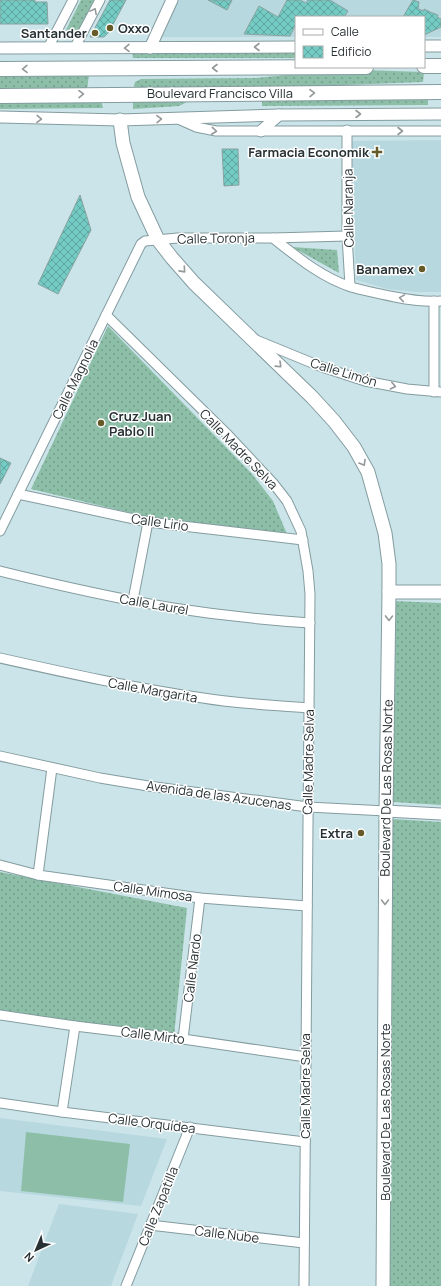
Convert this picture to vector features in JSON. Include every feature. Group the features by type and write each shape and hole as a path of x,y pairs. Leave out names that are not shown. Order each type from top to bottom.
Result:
{"main road":[{"path":"425,66 441,66"},
{"name":"Boulevard Francisco Villa","path":"0,69 295,67"},
{"name":"Boulevard Francisco Villa","path":"0,96 441,92"},
{"name":"Boulevard De Las Rosas Norte","path":"120,120 123,143 138,197 158,240 194,283 334,420 354,447 368,472 385,533 389,592 383,1286"},
{"path":"389,592 441,592"}],"street":[{"path":"49,46 73,0"},
{"path":"75,47 100,0"},
{"path":"150,48 172,0"},
{"path":"0,48 49,46 150,48 295,47"},
{"path":"425,46 441,46"},
{"name":"Boulevard Francisco Villa","path":"0,117 120,120 279,115 441,114"},
{"path":"260,131 279,115"},
{"name":"Boulevard Francisco Villa","path":"178,119 196,127 216,131 441,131"},
{"name":"Calle Naranja","path":"347,130 347,236 350,286"},
{"name":"Calle Toronja","path":"158,240 178,238 347,236"},
{"name":"Calle Toronja","path":"273,238 299,259 315,269 350,286 378,294 406,299 437,301"},
{"name":"Calle Magnolia","path":"0,531 141,244 146,241 158,240"},
{"path":"437,301 438,392"},
{"name":"Calle Madre Selva","path":"106,315 228,435 273,483 287,501 303,540 310,594 304,1286"},
{"name":"Calle Limón","path":"251,338 322,367 357,378 407,389 438,392"},
{"name":"Calle Lirio","path":"18,494 148,522 303,540"},
{"path":"133,600 148,522"},
{"name":"Calle Laurel","path":"0,571 55,584 175,608 236,617 310,623"},
{"name":"Calle Margarita","path":"0,658 105,682 161,692 205,699 309,708"},
{"name":"Avenida de las Azucenas","path":"0,756 52,768 148,786 308,807 441,814"},
{"path":"38,874 52,768"},
{"name":"Calle Mimosa","path":"0,865 38,874 200,898 307,906"},
{"name":"Calle Nardo","path":"183,1039 200,898"},
{"name":"Calle Mirto","path":"0,1015 306,1057"},
{"path":"62,1112 75,1026"},
{"name":"Calle Orquídea","path":"0,1103 305,1142"},
{"name":"Calle Zapatilla","path":"126,1286 190,1127"},
{"name":"Calle Nube","path":"150,1225 304,1243"}],"shaded area":[{"path":"178,0 441,0 441,37 425,37 425,16 295,16 295,37 158,37"},
{"path":"441,140 441,292 416,292 388,289 356,280 351,141"},
{"path":"0,1118 167,1139 141,1206 0,1191"},
{"path":"59,1204 138,1214 111,1286 28,1286"}],"green space":[{"path":"81,0 96,0 76,38 62,38"},
{"path":"132,52 295,53 295,58 133,58"},
{"path":"362,70 424,72 423,82 193,91 141,90 134,86 135,82 141,79 256,78 305,73"},
{"path":"89,75 87,90 0,91 0,77"},
{"path":"133,99 193,99 179,106 133,109"},
{"path":"101,100 103,108 0,109 0,102"},
{"path":"262,100 428,100 428,105 262,106"},
{"path":"292,247 337,250 339,273"},
{"path":"108,326 252,474 273,501 287,534 148,517 31,489"},
{"path":"393,601 441,603 441,805 393,802"},
{"path":"392,819 441,822 441,1286 390,1286"},
{"path":"0,872 187,908 174,1036 0,1013"},
{"path":"26,1132 130,1144 123,1202 21,1191"}],"building":[{"path":"0,0 35,0 35,2 47,2 48,24 0,24"},
{"path":"110,0 126,0 109,32 104,37 90,37"},
{"path":"208,0 232,0 227,10"},
{"path":"287,0 300,0 306,3 308,0 330,0 348,11 345,16 295,16 295,26 290,36 244,34 259,6 278,17"},
{"path":"413,0 419,2 418,9 424,11 424,9 438,15 437,17 441,19 441,27 425,35 425,16 404,16"},
{"path":"222,149 238,149 239,185 224,186"},
{"path":"80,195 91,230 58,294 38,284"},
{"path":"0,458 11,463 0,484"}],"place":[{"name":"Oxxo","path":"110,28"},
{"name":"Santander","path":"95,33"},
{"name":"Farmacia Economik","path":"377,152"},
{"name":"Banamex","path":"422,269"},
{"name":"Cruz Juan Pablo II","path":"101,423"},
{"name":"Extra","path":"361,833"}]}
